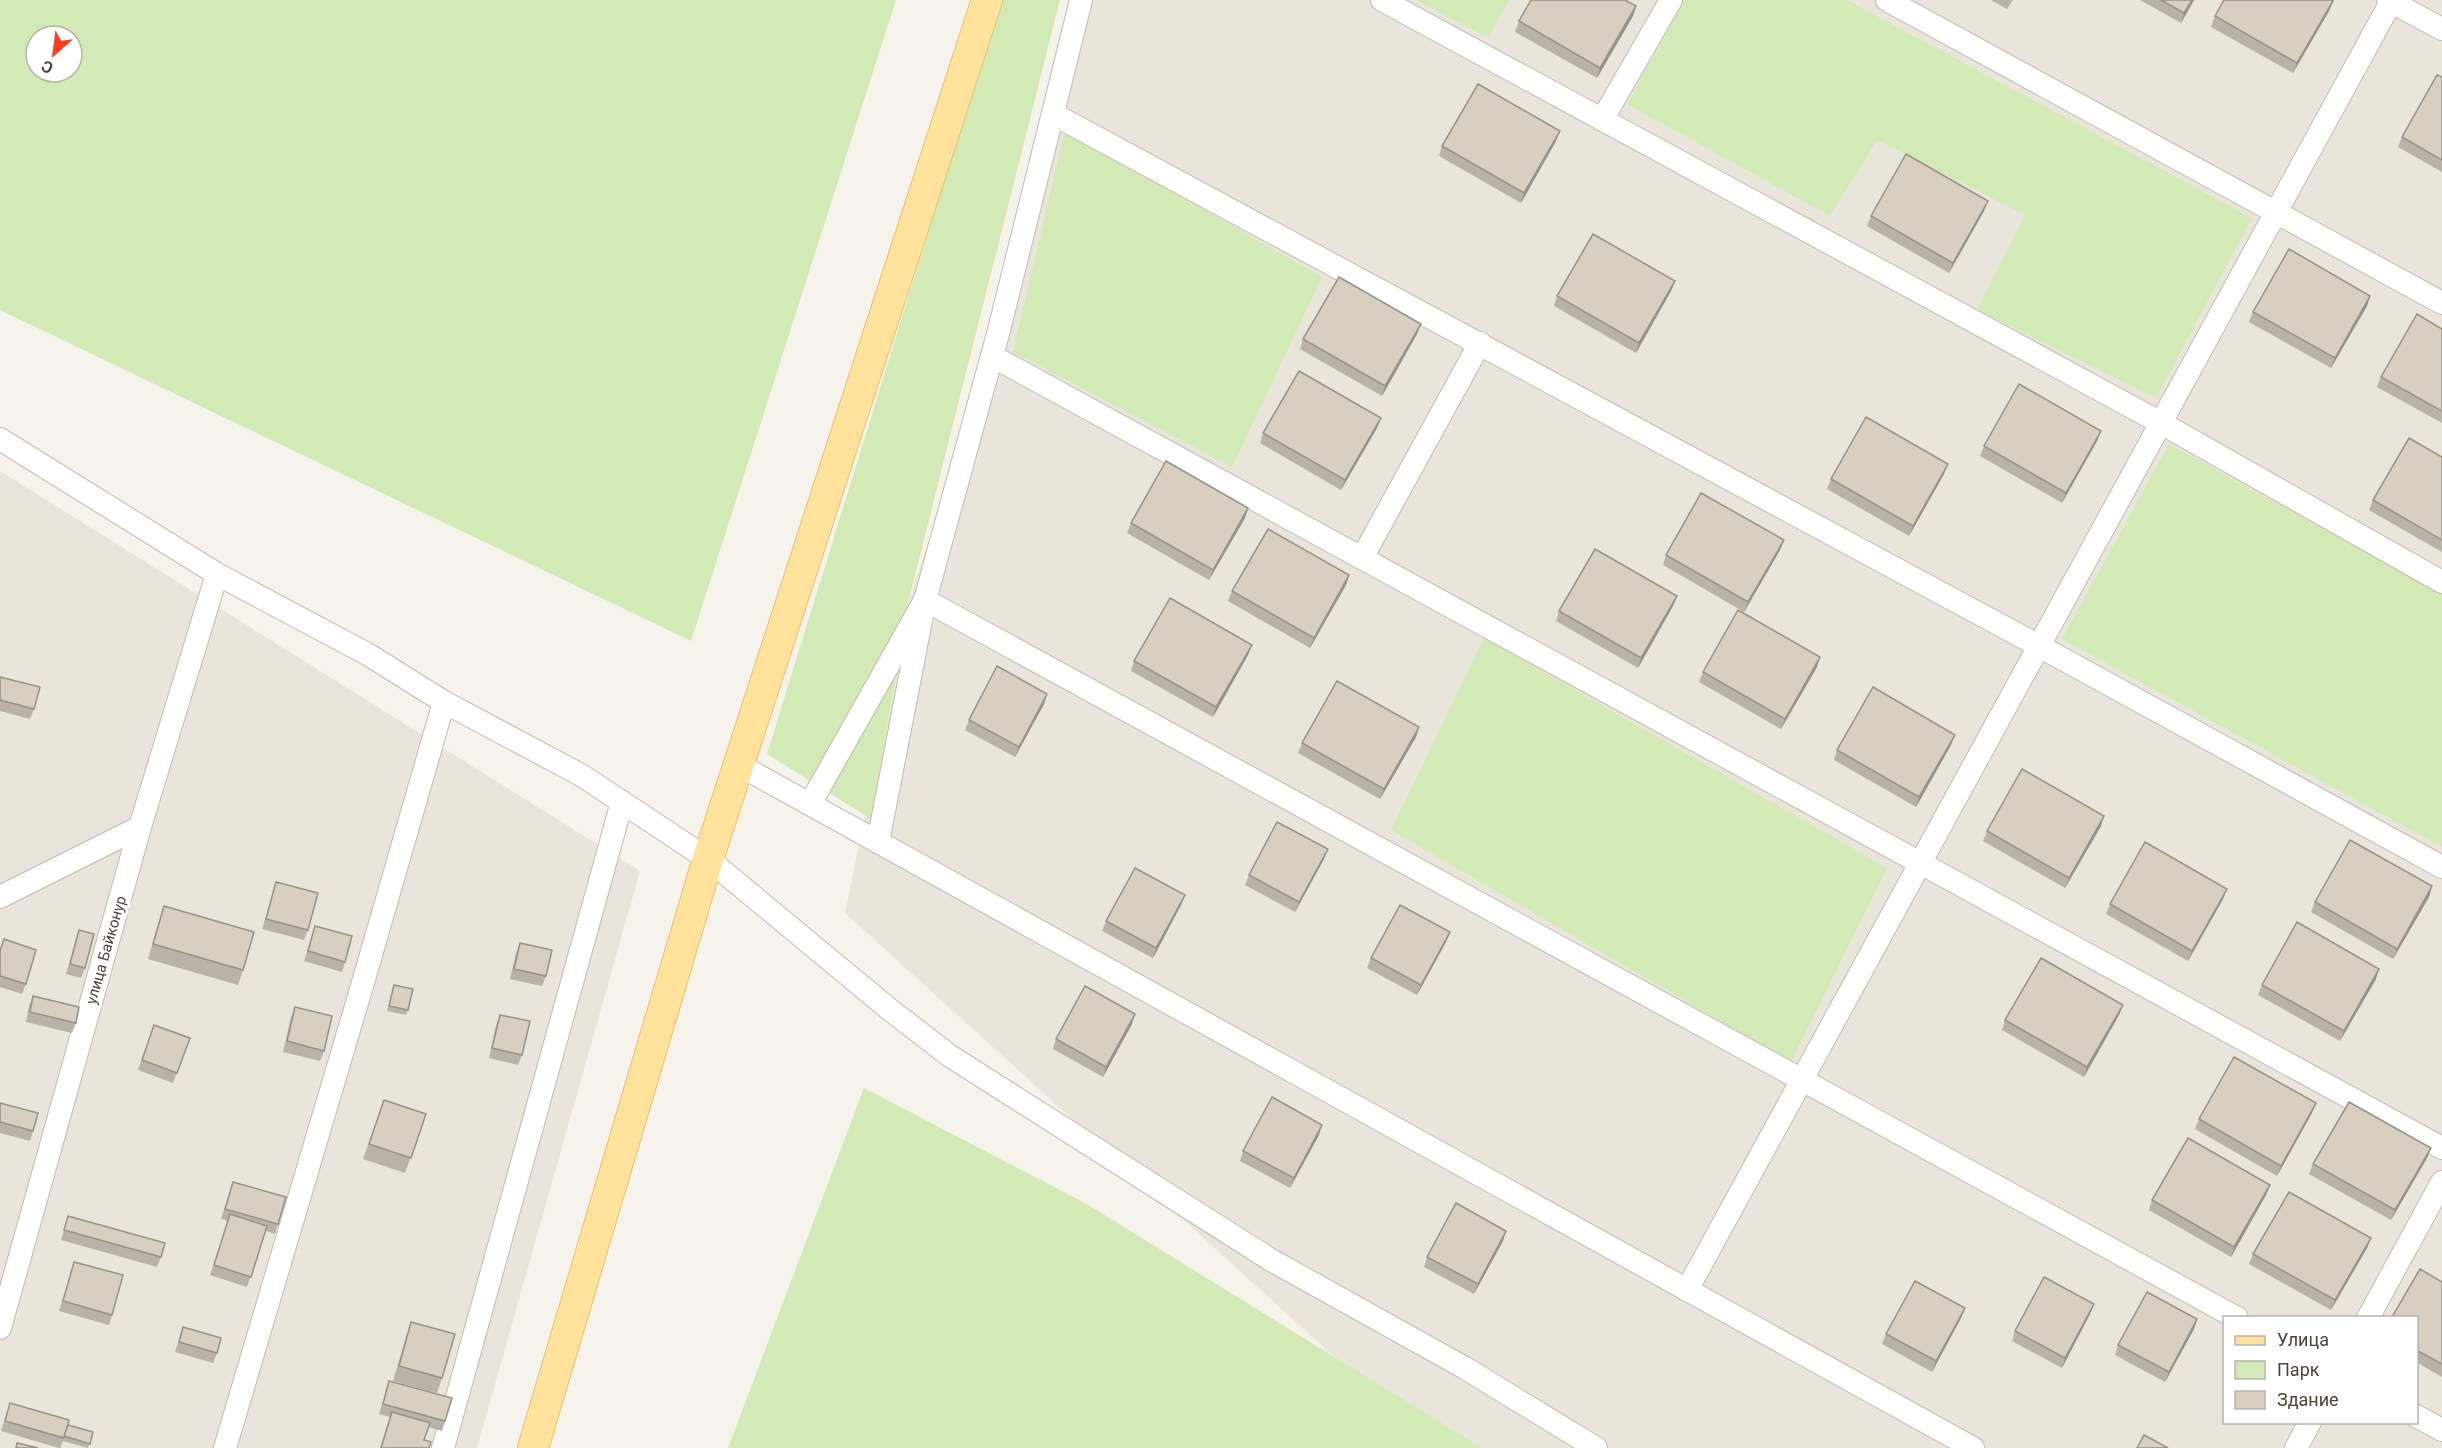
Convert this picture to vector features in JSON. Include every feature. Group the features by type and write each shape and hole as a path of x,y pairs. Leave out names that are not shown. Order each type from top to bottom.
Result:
{"main road":[{"path":"533,1448 708,859 987,0"}],"street":[{"path":"878,842 926,600 992,356 1081,0"},
{"path":"1382,0 2161,423 2442,582"},
{"path":"1602,120 1671,0"},
{"path":"1887,0 2442,303"},
{"path":"1687,1290 2390,0 2442,29"},
{"path":"1053,114 2039,646 2442,867"},
{"path":"1362,558 1480,344"},
{"path":"992,356 2442,1148"},
{"path":"0,439 218,574 369,655 444,702 581,775 708,859 764,903 889,1009 950,1056 1271,1260 1465,1368 1596,1448"},
{"name":"улица Байконур","path":"0,1328 141,827 218,574"},
{"path":"810,804 926,600"},
{"path":"926,600 2235,1316"},
{"path":"225,1448 444,702"},
{"path":"739,765 1973,1448"},
{"path":"443,1448 622,802"},
{"path":"0,897 141,827"},
{"path":"2369,1316 2442,1182"},
{"path":"2418,1417 2442,1430"},
{"path":"2296,1448 2309,1424"}],"shaded area":[{"path":"1093,0 2442,0 2442,1448 1435,1448 845,913 910,596 992,356 1053,114"},
{"path":"0,471 640,871 477,1448 0,1448"}],"green space":[{"path":"0,0 896,0 691,641 0,310"},
{"path":"1000,0 1060,0 910,595 871,819 767,754"},
{"path":"1417,0 1509,0 1488,38"},
{"path":"1685,0 1847,0 2252,218 2156,398 1977,310 2025,215 1877,140 1830,216 1627,104"},
{"path":"1065,131 1322,277 1232,467 1013,352"},
{"path":"2169,444 2442,594 2442,847 2062,639"},
{"path":"1484,638 1887,868 1791,1062 1391,830"},
{"path":"864,1088 1085,1203 1482,1448 728,1448"}],"building":[{"path":"1531,0 1625,0 1636,6 1600,68 1519,21"},
{"path":"2161,0 2192,0 2184,13"},
{"path":"2224,0 2333,1 2297,63 2215,16"},
{"path":"2437,75 2442,77 2442,160 2402,137"},
{"path":"1478,84 1560,131 1524,193 1442,146"},
{"path":"1906,154 1988,201 1953,263 1871,216"},
{"path":"1593,234 1675,281 1639,343 1557,296"},
{"path":"2289,249 2370,296 2335,358 2253,312"},
{"path":"1339,277 1421,324 1385,386 1303,339"},
{"path":"2417,314 2442,329 2442,411 2381,377"},
{"path":"1299,371 1381,418 1345,480 1263,433"},
{"path":"2019,384 2101,431 2066,493 1984,446"},
{"path":"1866,417 1948,464 1913,526 1831,479"},
{"path":"2409,438 2442,457 2442,540 2373,500"},
{"path":"1166,461 1248,508 1213,570 1131,523"},
{"path":"1701,493 1784,540 1748,602 1666,555"},
{"path":"1268,529 1349,575 1314,638 1232,591"},
{"path":"1595,549 1677,596 1641,658 1559,611"},
{"path":"1170,598 1252,645 1216,707 1134,661"},
{"path":"1738,610 1820,657 1785,719 1703,672"},
{"path":"997,666 1047,694 1019,747 969,720"},
{"path":"0,677 40,687 34,709 0,700"},
{"path":"1337,681 1419,727 1384,789 1302,743"},
{"path":"1873,687 1955,735 1919,797 1837,750"},
{"path":"2022,769 2104,816 2069,878 1987,831"},
{"path":"1277,822 1328,849 1299,902 1249,875"},
{"path":"2350,840 2432,886 2397,949 2315,902"},
{"path":"2145,842 2227,889 2192,951 2110,904"},
{"path":"1135,868 1185,895 1156,948 1106,921"},
{"path":"276,882 318,893 308,930 266,919"},
{"path":"1400,905 1450,932 1421,985 1371,958"},
{"path":"164,906 254,932 243,970 153,944"},
{"path":"2297,922 2379,969 2344,1031 2262,985"},
{"path":"315,926 352,936 345,962 308,951"},
{"path":"79,930 94,934 85,968 70,964"},
{"path":"4,939 36,950 26,984 0,976 0,951"},
{"path":"520,943 552,950 546,976 514,969"},
{"path":"2041,958 2123,1005 2087,1067 2005,1020"},
{"path":"394,985 413,989 408,1010 389,1006"},
{"path":"1085,986 1135,1014 1106,1067 1056,1039"},
{"path":"33,996 79,1007 76,1023 30,1012"},
{"path":"295,1007 332,1016 324,1051 287,1041"},
{"path":"500,1015 530,1021 522,1055 492,1048"},
{"path":"154,1025 190,1038 177,1073 142,1060"},
{"path":"2234,1057 2316,1103 2281,1166 2199,1119"},
{"path":"1272,1097 1322,1125 1294,1178 1243,1151"},
{"path":"384,1100 426,1114 411,1158 369,1144"},
{"path":"2349,1102 2431,1148 2395,1210 2313,1164"},
{"path":"0,1103 38,1113 33,1131 0,1122"},
{"path":"2188,1138 2270,1185 2234,1247 2152,1200"},
{"path":"233,1182 286,1197 278,1224 225,1209"},
{"path":"2289,1192 2371,1238 2335,1300 2253,1254"},
{"path":"1456,1203 1506,1231 1478,1284 1427,1257"},
{"path":"230,1214 267,1226 251,1277 214,1265"},
{"path":"68,1216 165,1243 161,1257 64,1230"},
{"path":"74,1262 123,1275 112,1315 63,1301"},
{"path":"2420,1269 2442,1282 2442,1364 2418,1351 2418,1316 2393,1316"},
{"path":"2044,1277 2094,1304 2065,1358 2015,1331"},
{"path":"1915,1281 1965,1308 1936,1361 1886,1334"},
{"path":"2147,1292 2197,1319 2169,1372 2118,1345"},
{"path":"411,1322 455,1334 442,1378 399,1366"},
{"path":"183,1327 221,1338 217,1353 179,1342"},
{"path":"389,1381 452,1398 445,1421 383,1404"},
{"path":"10,1403 69,1420 64,1438 5,1421"},
{"path":"392,1412 430,1423 424,1440 431,1442 429,1448 381,1448"},
{"path":"68,1425 93,1432 90,1444 64,1436"},
{"path":"2144,1435 2168,1448 2137,1448"},
{"path":"17,1443 38,1448 16,1448"}]}
